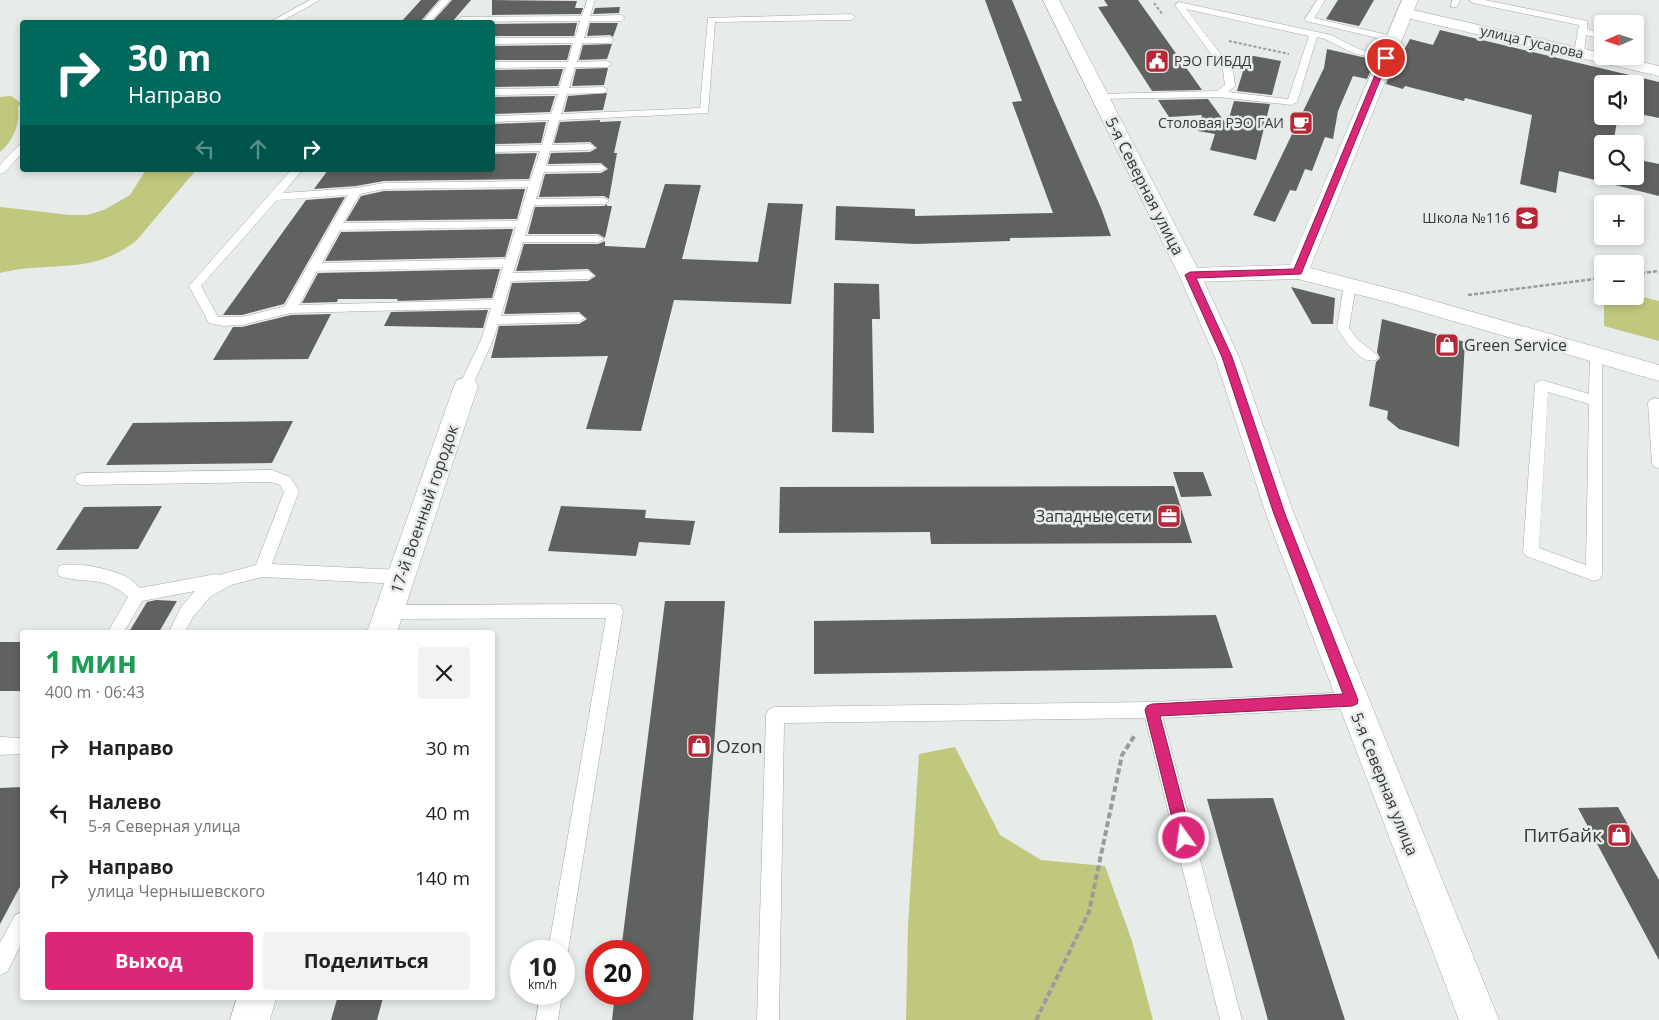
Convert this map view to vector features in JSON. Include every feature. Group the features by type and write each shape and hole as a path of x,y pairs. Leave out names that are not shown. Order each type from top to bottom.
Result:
{"street":[{"name":"5-я Северная улица","path":"1051,0 1190,275 1227,357 1280,514 1479,1020"},
{"path":"1298,272 1407,7"},
{"name":"улица Гусарова","path":"1407,7 1579,53 1659,71"},
{"path":"1190,275 1298,272 1659,373"},
{"name":"17-й Военный городок","path":"385,622 466,386"},
{"path":"250,1020 256,1000"}],"lane":[{"path":"278,20 316,0"},
{"path":"428,20 446,0"},
{"path":"466,386 487,340 591,0"},
{"path":"1321,0 1309,19 1394,39"},
{"path":"1473,0 1584,23 1579,53"},
{"path":"1180,2 1202,36 1228,70 1230,86 1218,94"},
{"path":"1180,2 1328,37 1356,51 1386,58"},
{"path":"495,119 705,111 711,20 851,17"},
{"path":"461,20 621,18"},
{"path":"1583,31 1594,34"},
{"path":"1100,97 1218,94 1292,102 1314,34"},
{"path":"495,42 610,40"},
{"path":"495,65 607,64"},
{"path":"495,92 604,90"},
{"path":"495,149 590,147"},
{"path":"0,171 20,150"},
{"path":"539,169 601,168"},
{"path":"295,172 195,286 209,310 212,320 228,323 254,321 290,308 498,304"},
{"path":"273,197 356,191 384,186 534,184"},
{"path":"290,308 356,191"},
{"path":"529,202 604,200"},
{"path":"335,227 522,224"},
{"path":"518,240 598,239"},
{"path":"314,267 510,263"},
{"path":"506,277 588,276"},
{"path":"1350,285 1343,328 1354,343 1371,357"},
{"path":"493,320 579,318"},
{"path":"1596,355 1596,401 1594,574 1531,552 1542,385 1596,401"},
{"path":"1655,403 1659,463"},
{"path":"82,479 272,476 285,481 292,491 262,570"},
{"path":"117,630 138,595 227,579 262,570 401,577"},
{"path":"65,572 96,574 121,581 138,595"},
{"path":"178,630 187,612 204,592 227,579"},
{"path":"385,622 615,611 560,940"},
{"path":"768,1020 775,715 1152,710 1352,700"},
{"path":"1152,710 1231,1020"},
{"path":"0,746 20,746"},
{"path":"0,965 20,926"},
{"path":"547,1020 549,1005"}],"path":[{"path":"1202,36 1307,58"},
{"path":"1644,273 1659,271"},
{"path":"1467,295 1594,279"},
{"path":"1036,1020 1090,912 1122,755 1152,710"}],"green space":[{"path":"11,96 20,104 15,132 0,152 0,97"},
{"path":"145,172 194,172 137,240 120,252 103,259 70,266 18,269 0,273 0,207 70,215 87,215 104,210 130,195"},
{"path":"1644,297 1659,301 1659,341 1604,326 1604,305 1644,305"},
{"path":"955,747 1000,835 1041,860 1105,866 1132,941 1153,1020 906,1020 908,926 919,754"}],"building":[{"path":"421,0 439,0 422,20 403,20"},
{"path":"452,0 471,0 454,20 434,20"},
{"path":"492,0 577,1 575,8 583,8 581,14 492,15"},
{"path":"985,0 1012,0 1101,208 1111,236 1010,238 1010,241 915,244 835,240 836,206 915,209 915,216 1053,213 1012,102 1022,101"},
{"name":"РЭО ГИБДД","path":"1104,0 1138,0 1202,90 1152,91 1098,7 1108,6"},
{"path":"1338,0 1374,0 1359,26 1326,19"},
{"path":"620,7 619,13 593,14 595,8"},
{"path":"577,23 574,36 495,36 495,24"},
{"path":"590,23 618,23 613,37 610,35 587,36"},
{"path":"1440,30 1630,75 1594,75 1594,125 1616,125 1615,135 1594,135 1594,180 1559,171 1556,193 1520,184 1532,115 1465,98 1464,101 1405,86 1403,89 1386,84 1394,64 1396,65 1410,39 1433,45"},
{"path":"612,44 607,59 579,60 583,45"},
{"path":"571,45 567,60 495,60 495,46"},
{"path":"1327,49 1375,60 1367,79 1353,76 1338,111 1333,139 1325,137 1312,171 1305,169 1296,191 1290,190 1275,222 1253,215 1324,68"},
{"path":"1248,55 1281,61 1272,95 1237,91"},
{"path":"608,68 604,85 572,86 576,69"},
{"path":"563,69 558,86 495,87 495,70"},
{"path":"1644,78 1659,82 1659,118 1644,115"},
{"path":"607,93 603,110 564,112 568,96"},
{"path":"555,96 550,112 495,114 495,97"},
{"path":"1208,99 1227,125 1234,101 1270,104 1256,160 1210,150 1215,134 1198,131 1202,115 1169,117 1158,100"},
{"path":"600,120 600,122 621,121 614,153 617,153 609,199 604,196 539,197 545,174 601,173 608,169 601,163 548,164 551,153 590,152 597,148 590,142 554,143 560,122"},
{"path":"546,122 541,143 495,144 495,124"},
{"path":"537,153 529,179 384,181 356,186 314,189 327,172 495,172 495,154"},
{"path":"1644,161 1659,164 1659,196 1615,185 1644,185"},
{"path":"665,184 701,185 682,259 758,262 768,203 803,204 791,304 674,300 641,431 586,429 608,356 491,358 499,326 579,324 587,319 579,312 504,314 512,283 588,281 596,276 588,269 516,271 524,244 598,244 605,241 605,246 645,248"},
{"path":"525,189 517,219 346,221 361,196 384,191"},
{"path":"345,197 284,304 242,315 223,315 306,200"},
{"path":"607,204 607,206 612,206 605,238 598,234 528,234 535,207 604,206"},
{"path":"513,229 505,257 325,261 341,232"},
{"path":"500,269 492,298 397,301 398,299 338,299 337,302 302,303 318,273"},
{"path":"834,283 879,284 880,319 872,319 874,433 832,432"},
{"path":"1291,287 1335,298 1333,324 1312,324"},
{"path":"488,310 483,328 384,326 391,312"},
{"path":"331,314 308,359 213,360 233,327 242,327 291,315"},
{"path":"1382,319 1465,342 1459,447 1399,429 1387,419 1388,411 1369,406 1376,362 1380,358 1377,352"},
{"path":"293,421 272,463 106,465 133,423"},
{"path":"1173,472 1203,472 1212,496 1181,497"},
{"path":"1174,486 1192,543 931,544 930,532 779,533 780,487"},
{"path":"162,506 138,549 56,550 84,507"},
{"path":"561,506 646,510 645,518 695,521 690,545 639,542 636,556 548,551"},
{"path":"156,600 177,601 160,630 130,630 147,602"},
{"path":"665,601 725,601 693,1020 612,1020 614,1005 650,1005 650,940 622,940"},
{"path":"1216,615 1233,668 814,674 814,621"},
{"path":"0,642 20,642 20,691 0,691"},
{"path":"20,787 20,887 0,924 0,788"},
{"path":"1273,798 1345,1020 1268,1020 1207,799"},
{"path":"1618,807 1659,880 1659,960 1578,808"},
{"path":"337,1000 382,1000 377,1020 331,1020"}],"place":[{"name":"РЭО ГИБДД","path":"1157,61"},
{"name":"Столовая РЭО ГАИ","path":"1301,123"},
{"name":"Школа №116","path":"1527,218"},
{"name":"Green Service","path":"1447,345"},
{"name":"Западные сети","path":"1169,516"},
{"name":"Ozon","path":"699,746"},
{"name":"Питбайк","path":"1619,835"}],"route":[{"path":"1184,838 1152,710 1352,700 1280,514 1227,357 1190,275 1298,272 1386,58"}]}
